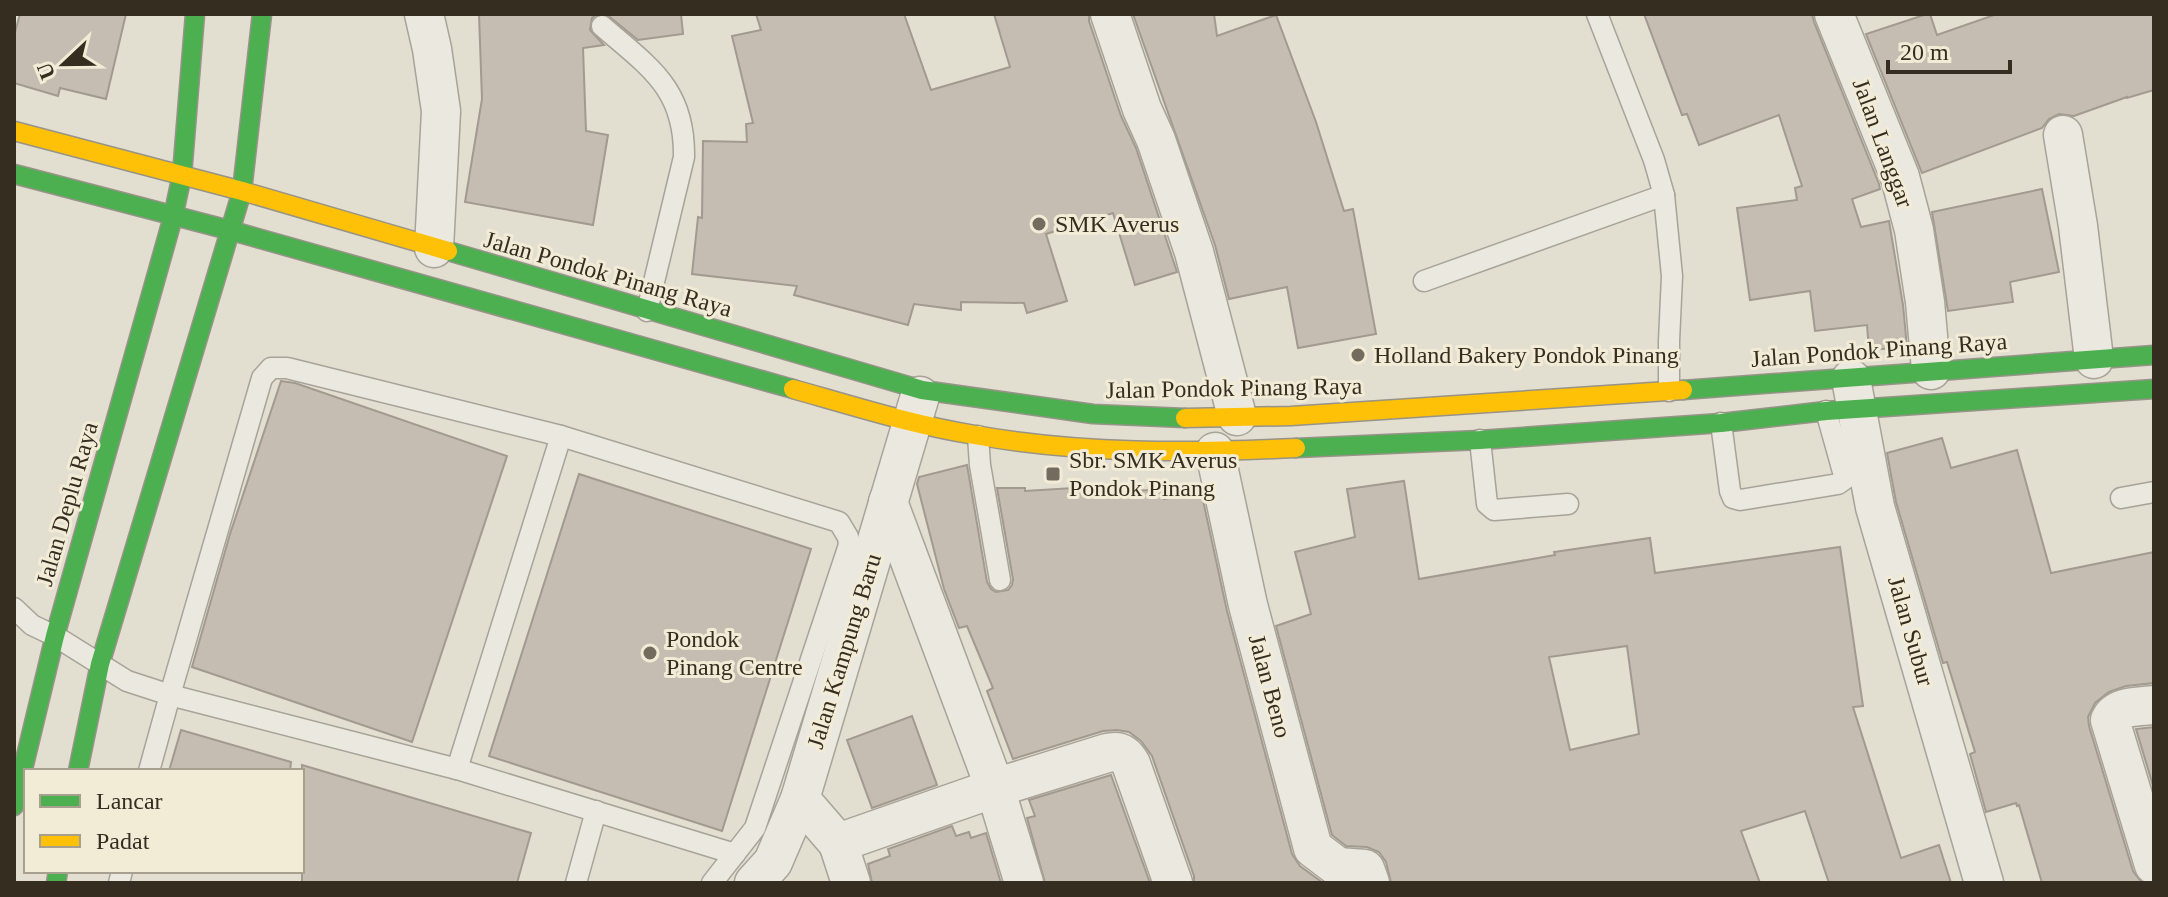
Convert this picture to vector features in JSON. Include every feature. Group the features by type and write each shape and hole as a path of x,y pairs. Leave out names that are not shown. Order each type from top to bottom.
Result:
{"main road":[{"name":"Jalan Deplu Raya","path":"14,806 55,636 173,217 182,175 195,14"},
{"path":"78,769 100,664 242,191 262,14"},
{"name":"Jalan Pondok Pinang Raya","path":"14,131 242,191 647,311 917,406 978,436 1092,449 1204,452 1480,440 1721,423 1844,399 1931,370 2154,355"},
{"name":"Jalan Pondok Pinang Raya","path":"14,174 917,406 1194,418 1291,416 1669,391 1844,399 2154,389"},
{"path":"1194,418 1204,452"}],"street":[{"path":"424,14 441,111 434,248"},
{"path":"1110,14 1194,252 1237,416"},
{"name":"Jalan Langgar","path":"1834,14 1900,177 1914,230 1931,370"},
{"path":"2063,135 2094,359"},
{"name":"Jalan Subur","path":"1844,399 1984,883"},
{"name":"Jalan Kampung Baru","path":"744,868 773,862 800,799 917,406"},
{"name":"Jalan Beno","path":"1204,452 1313,848 1338,867 1365,869 1370,883"},
{"name":"Jalan Kampung Baru","path":"888,502 995,788 1024,883"},
{"path":"2154,705 2119,710 2110,720 2154,865"},
{"path":"838,843 995,788 1119,752 1125,754 1131,764 1173,883"},
{"path":"800,799 838,843 851,883"}],"lane":[{"path":"1597,14 1654,160 1664,195 1672,276 1669,391"},
{"path":"602,26 658,76 674,98 684,138 684,157 647,311"},
{"path":"1424,281 1664,195"},
{"path":"150,769 262,378 271,368 287,368 561,436 839,522 849,545 744,868 712,883"},
{"path":"1721,423 1731,496 1740,500 1838,484 1845,479 1844,399"},
{"path":"457,769 561,436"},
{"path":"978,436 980,465 1000,580"},
{"path":"1480,440 1487,504 1491,509 1568,504"},
{"path":"2121,498 2154,492"},
{"path":"14,608 32,625 127,681 170,695 457,769 596,811 744,868"},
{"path":"576,883 596,811"}],"building":[{"path":"20,14 126,14 106,99 60,88 58,96 14,83 14,36"},
{"path":"479,14 597,14 592,18 590,30 604,45 583,48 586,131 608,135 593,225 465,202 482,99"},
{"path":"606,14 681,14 683,34 638,40"},
{"path":"756,14 904,14 931,90 1010,67 994,14 1089,14 1121,116 1136,148 1177,272 1135,285 1113,213 1046,234 1067,301 1027,313 1024,303 961,302 961,310 914,304 908,325 794,295 797,286 692,274 698,217 702,218 703,141 747,142 746,124 753,123 732,36 761,30"},
{"path":"1133,14 1214,14 1217,36 1276,15 1316,122 1344,211 1353,209 1376,334 1298,348 1287,287 1229,299 1215,245"},
{"path":"1644,14 1812,14 1879,184 1880,189 1852,199 1861,227 1889,221 1907,347 1869,350 1867,325 1815,331 1810,291 1750,300 1737,208 1797,200 1795,188 1802,186 1779,115 1699,145 1687,114 1682,115"},
{"path":"1930,14 1937,35 1997,14 2154,14 2154,90 2074,116 2059,114 2049,119 2042,128 1922,173 1866,34"},
{"path":"2042,189 2059,272 2010,282 2013,302 1948,311 1932,212"},
{"path":"281,381 295,383 507,456 412,742 192,667 230,534"},
{"path":"1942,438 1951,468 2017,450 2051,573 2154,552 2154,683 2126,686 2109,692 2095,703 2088,717 2133,871 2142,883 2042,883 2019,805 2016,803 1986,812 1970,754 1975,752 1947,662 1943,663 1896,502 1887,453"},
{"path":"967,465 987,582 996,592 1008,590 1013,579 997,488 1025,488 1025,491 1106,486 1106,493 1163,489 1164,499 1201,491 1227,611 1292,854 1300,866 1323,883 1194,883 1152,756 1141,741 1129,732 1103,731 1013,759 987,691 993,688 967,626 959,628 944,589 917,484 919,477"},
{"name":"Pondok Pinang Centre","path":"579,474 811,549 722,831 489,756"},
{"path":"1404,481 1419,579 1555,555 1554,552 1650,538 1655,573 1840,547 1863,706 1853,707 1901,858 1939,845 1951,883 1829,883 1805,811 1741,831 1760,883 1391,883 1386,862 1379,852 1367,847 1346,846 1332,835 1276,626 1311,614 1295,552 1355,537 1347,489","holes":["1627,646 1639,734 1570,750 1549,657"]},
{"path":"912,716 937,785 872,808 847,740"},
{"path":"2154,727 2154,789 2136,729"},
{"path":"181,730 291,762 290,769 170,769"},
{"path":"302,765 531,833 517,883 302,883"},
{"path":"1111,775 1150,883 1045,883 1027,818 1035,816 1029,800"},
{"path":"952,826 956,836 969,832 971,838 986,833 1001,883 872,883 868,864 890,856 888,849"}],"traffic: fast":[{"path":"14,806 55,636 173,217 182,175 195,14"},
{"path":"78,769 100,664 242,191 262,14"},
{"path":"14,174 229,230 793,389"},
{"path":"448,251 922,390 1093,414 1185,418"},
{"path":"1683,390 2154,355"},
{"path":"1296,448 1480,440 1721,423 1826,411 2154,389"},
{"path":"56,883 58,873"}],"traffic: slow":[{"path":"14,131 242,191 448,251"},
{"path":"793,389 929,426 1055,446 1216,451 1296,448"},
{"path":"1185,418 1291,416 1683,390"}],"place":[{"name":"SMK Averus","path":"1039,224"},
{"name":"Holland Bakery Pondok Pinang","path":"1358,355"},
{"name":"Sbr. SMK Averus Pondok Pinang","path":"1053,474"},
{"name":"Pondok Pinang Centre","path":"650,653"}]}
